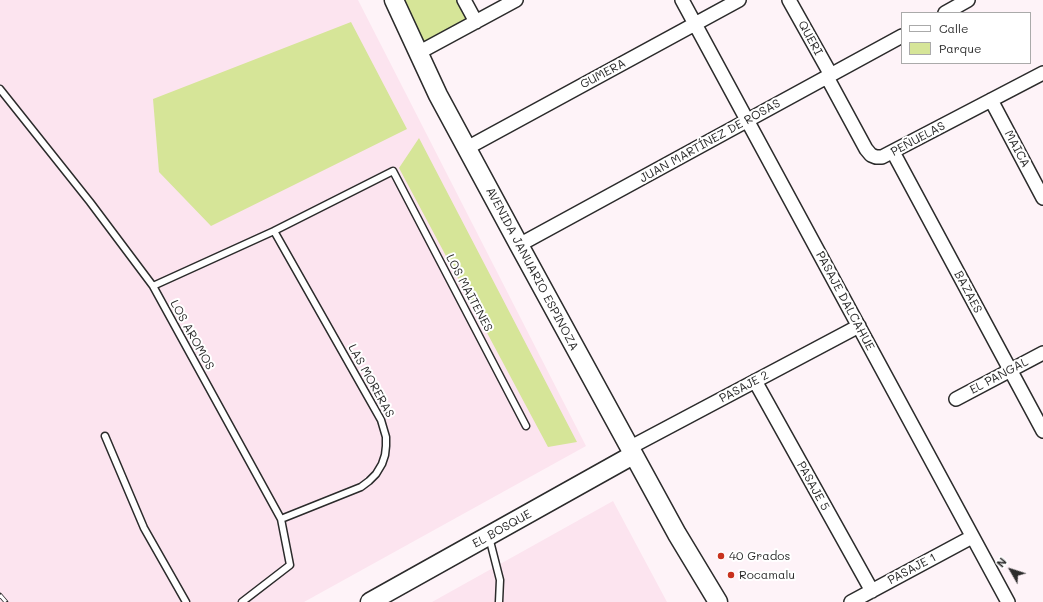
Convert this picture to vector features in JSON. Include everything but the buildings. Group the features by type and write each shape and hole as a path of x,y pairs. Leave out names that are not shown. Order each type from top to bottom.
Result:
{"main road":[{"name":"AVENIDA JANUARIO ESPINOZA","path":"394,0 438,95 519,246 631,452 677,534 718,602"},
{"name":"EL BOSQUE","path":"370,602 489,536 631,452"},
{"name":"AVENIDA JANUARIO ESPINOZA","path":"677,534 705,602"}],"street":[{"path":"464,0 476,22"},
{"path":"418,53 516,0"},
{"name":"PASAJE DALCAHUE","path":"682,0 1008,602"},
{"name":"GUMERA","path":"467,148 739,0"},
{"name":"QUERI","path":"789,0 829,76"},
{"path":"946,12 968,0"},
{"name":"JUAN MARTÍNEZ DE ROSAS","path":"519,246 901,37"},
{"name":"PEÑUELAS","path":"829,76 866,149 871,155 882,158 1043,73"},
{"name":"MAICA","path":"991,100 1043,198"},
{"name":"BAZAES","path":"893,152 1043,431"},
{"name":"PASAJE 2","path":"631,452 755,381 859,326"},
{"name":"EL PANGAL","path":"956,399 1043,353"},
{"name":"PASAJE 5","path":"755,381 872,591"},
{"name":"PASAJE 1","path":"851,602 972,537"}],"lane":[{"name":"LOS AROMOS","path":"0,89 85,195 153,286 281,519 290,565 242,602"},
{"name":"LOS MAITENES","path":"274,231 393,171 526,426"},
{"path":"153,286 274,231"},
{"name":"LAS MORERAS","path":"274,231 381,420 386,442 385,455 382,464 376,474 361,487 281,519"},
{"path":"105,436 144,528 186,602"},
{"path":"489,536 500,580 499,602"}],"shaded area":[{"path":"0,0 358,0 586,446 304,602 0,602"},
{"path":"613,501 667,602 432,602"}],"green space":[{"path":"400,0 459,0 470,20 419,44"},
{"path":"351,22 407,129 211,226 159,172 153,99"},
{"path":"419,138 577,442 548,447 399,168"}],"railway":[{"path":"0,595 6,602"}],"place":[{"name":"40 Grados","path":"721,556"},
{"name":"Rocamalu","path":"731,575"}]}
